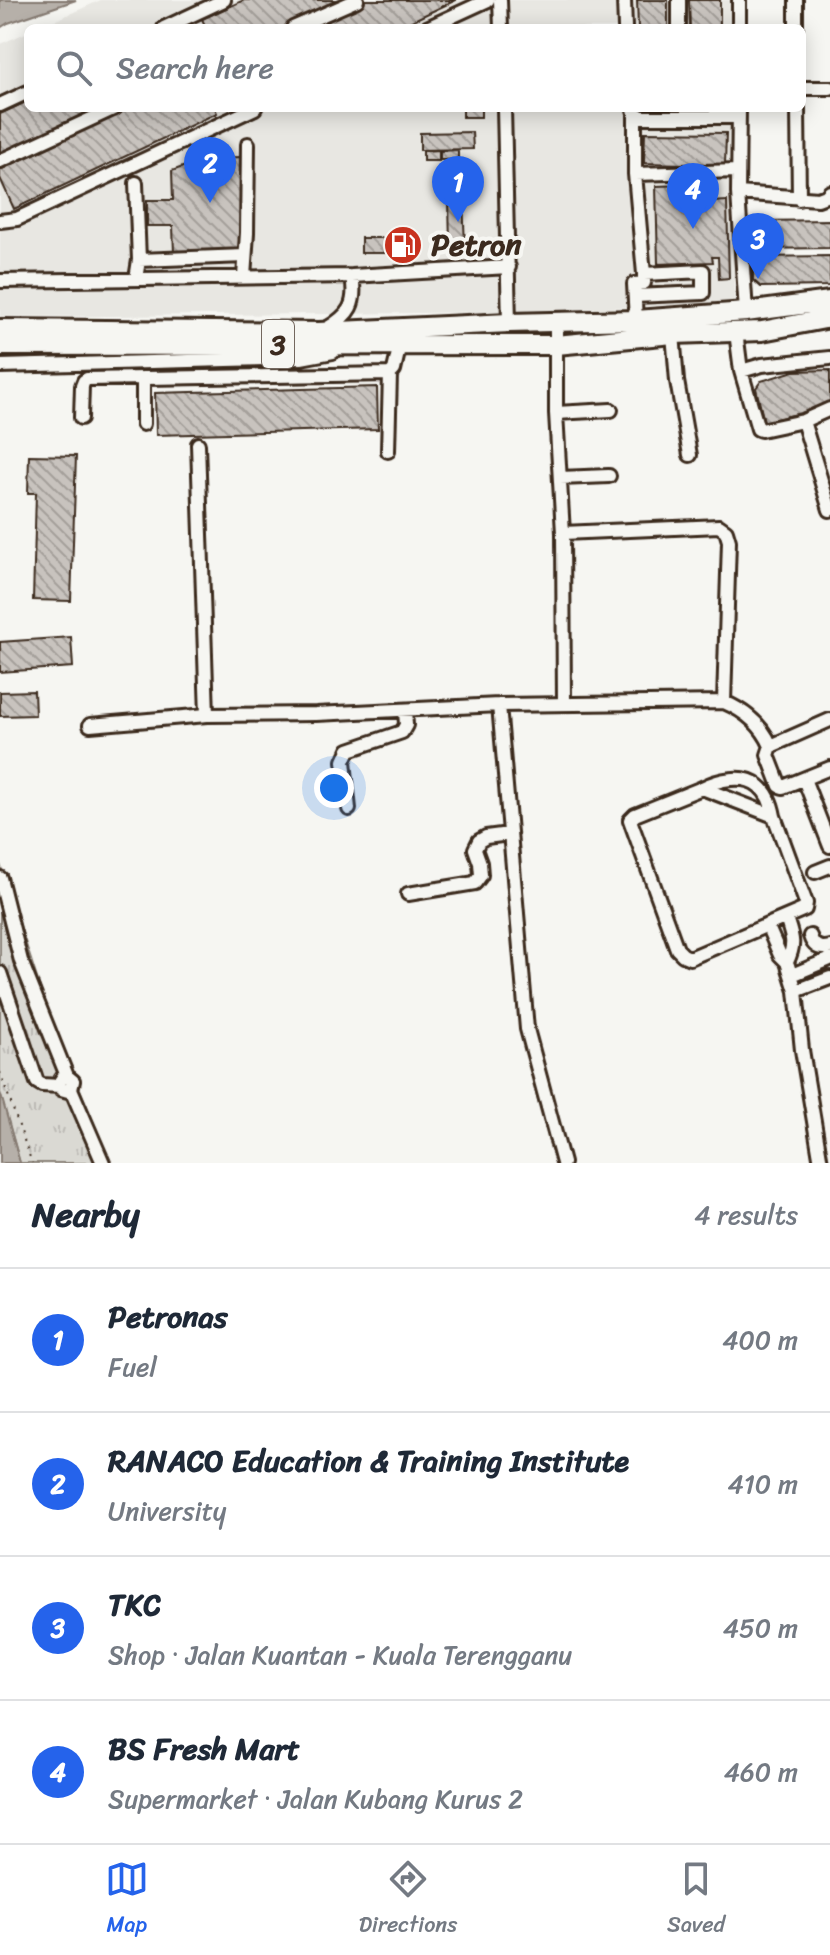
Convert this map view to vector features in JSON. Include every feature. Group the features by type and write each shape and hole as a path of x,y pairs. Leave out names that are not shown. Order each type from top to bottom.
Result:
{"highway":[{"name":"3","path":"0,329 319,332 636,320 830,301"},
{"name":"3","path":"0,346 556,345 673,334 762,331 830,318"},
{"path":"808,323 830,325"}],"street":[{"path":"187,23 224,0"},
{"path":"302,24 357,0"},
{"path":"436,24 488,0"},
{"path":"500,0 501,24"},
{"path":"624,0 625,24"},
{"path":"679,0 679,24"},
{"path":"739,0 739,24"},
{"path":"796,0 796,24"},
{"path":"806,88 830,88"},
{"path":"0,105 24,94"},
{"path":"0,161 106,112"},
{"path":"504,112 509,323"},
{"path":"634,112 635,174 644,274 644,283 634,283 636,320"},
{"path":"636,112 642,117 739,113 738,193 746,308 830,292"},
{"path":"798,112 799,199"},
{"path":"0,221 17,219 226,114"},
{"path":"244,277 248,144"},
{"path":"635,174 738,171"},
{"path":"136,183 139,260 136,279"},
{"path":"738,193 818,199 830,192"},
{"path":"139,260 245,256"},
{"path":"0,281 352,276 509,267"},
{"path":"635,296 703,293 703,271 644,274"},
{"path":"319,332 340,321 347,313 354,299 352,276"},
{"path":"556,322 556,413 563,533 564,704"},
{"path":"736,332 741,371 758,429 803,421 830,409"},
{"path":"673,334 677,381 690,455"},
{"path":"0,366 301,358 371,344"},
{"path":"388,451 390,374 394,370 400,344"},
{"path":"741,371 762,365 830,358"},
{"path":"81,418 84,381 390,374"},
{"path":"143,378 143,424"},
{"path":"556,413 611,410"},
{"path":"803,421 830,510"},
{"path":"198,444 207,715"},
{"path":"560,478 609,476"},
{"path":"563,533 719,526 726,531 729,541 724,702"},
{"path":"90,725 207,715 316,714 499,705 724,702 741,709 766,735 771,746 768,755 778,785 783,787 830,768"},
{"path":"499,705 527,1029 563,1163"},
{"path":"349,809 344,761 349,750 402,732 406,725 405,710"},
{"path":"771,746 830,720"},
{"path":"731,778 759,786 771,802 806,903 805,909 690,958 677,949 630,820 635,815 702,788 731,778"},
{"path":"804,779 824,814 830,846"},
{"path":"702,788 774,816"},
{"path":"408,894 475,883 481,875 475,849 479,841 509,834"},
{"path":"815,872 830,866"},
{"path":"0,878 21,961 66,1084 103,1163"},
{"path":"786,918 792,936 790,968"},
{"path":"767,925 780,955 790,968 796,991 802,1050 821,1163"},
{"path":"810,936 817,948 830,947"},
{"path":"790,968 830,959"},
{"path":"0,973 37,1082 42,1085 66,1084"},
{"path":"796,991 830,978"}],"path":[{"path":"0,1072 32,1163"}],"shaded area":[{"path":"0,0 76,0 0,28"},
{"path":"101,0 732,0 732,24 47,24"},
{"path":"24,34 24,112 733,112 734,302 523,312 0,317 0,44"},
{"path":"0,1093 3,1102 20,1163 0,1163"}],"green space":[{"path":"0,864 45,1003 110,1163 20,1163 0,1093"}],"building":[{"path":"244,0 344,0 291,24 204,24 202,19"},
{"path":"364,0 456,0 405,24 311,24"},
{"path":"637,0 668,0 668,24 638,24"},
{"path":"689,0 720,0 720,24 690,24"},
{"path":"24,103 24,112 91,112 0,155 0,114"},
{"path":"122,112 217,113 14,209 0,178 0,170"},
{"path":"463,112 481,112 481,117 463,117"},
{"path":"472,132 473,149 420,150 420,133"},
{"path":"645,132 726,133 725,165 644,163"},
{"path":"439,150 439,161 423,161 423,151"},
{"path":"458,150 458,160 440,160 440,151"},
{"path":"241,157 242,252 174,253 173,226 147,226 147,200 173,200 172,171 207,158"},
{"path":"710,184 711,202 727,201 729,278 719,279 718,257 712,257 713,262 658,264 656,186"},
{"path":"449,199 463,199 465,246 450,246"},
{"path":"830,220 830,248 752,249 752,225 757,221"},
{"path":"361,238 397,238 397,253 361,253"},
{"path":"830,256 830,286 761,287 753,280 753,257"},
{"path":"830,370 830,406 764,422 756,388 761,381 794,371"},
{"path":"377,387 378,429 156,435 155,393"},
{"path":"29,455 76,456 71,601 33,600 36,493 28,493"},
{"path":"71,637 73,667 0,672 0,642"},
{"path":"34,691 35,715 0,716 0,692"}],"place":[{"name":"RANACO Education & Training Institute","path":"210,203"},
{"name":"Petronas","path":"458,222"},
{"name":"BS Fresh Mart","path":"693,229"},
{"name":"Petron","path":"403,245"},
{"name":"TKC","path":"758,279"}]}
